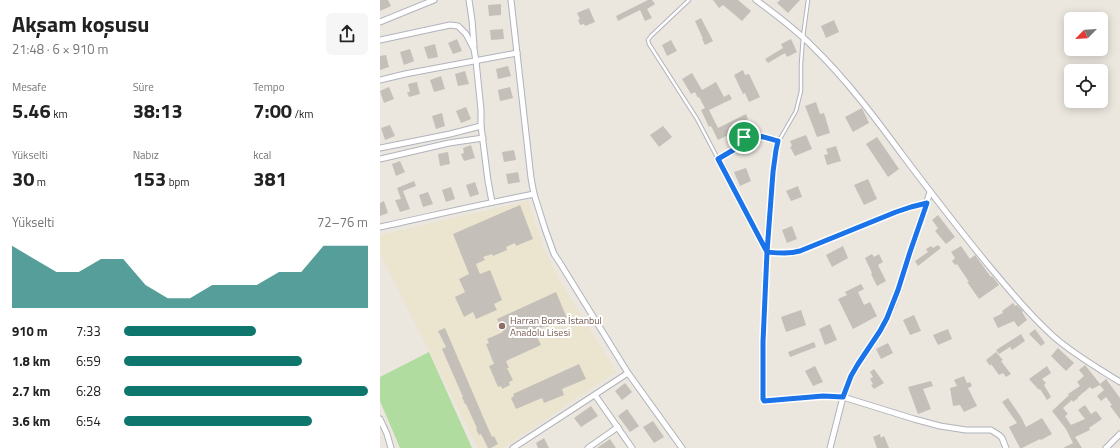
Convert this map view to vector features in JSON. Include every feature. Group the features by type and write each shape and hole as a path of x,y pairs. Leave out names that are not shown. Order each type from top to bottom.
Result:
{"street":[{"path":"380,22 434,0"},
{"path":"469,0 481,110 481,126 492,202"},
{"path":"512,0 531,178 544,229 554,254 628,373 682,448"},
{"path":"756,0 803,37 837,72 860,99 977,252 1029,312 1066,346 1120,382"},
{"path":"380,40 450,25 458,26 466,34 474,49"},
{"path":"380,80 517,53"},
{"path":"380,148 450,134 481,126"},
{"path":"380,159 449,142 483,138"},
{"path":"830,448 843,397 851,376 887,318 898,290 930,192"},
{"path":"380,227 534,194"},
{"path":"513,448 628,373"},
{"path":"595,395 632,448"},
{"path":"843,397 914,420 940,426 966,430 991,430 1002,438 1006,448"},
{"path":"380,419 387,434 391,448"},
{"path":"588,448 618,427"},
{"path":"1106,448 1120,434"}],"lane":[{"path":"688,0 651,36 648,40 649,44 697,119 767,252"},
{"path":"808,0 801,64 802,91 796,111 778,141 773,172 767,252 763,342 763,399 764,401 823,396 843,397"},
{"path":"718,159 735,149 741,139 748,135 778,141"},
{"path":"767,252 781,254 800,251 896,212 927,203"}],"shaded area":[{"name":"Harran Borsa İstanbul Anadolu Lisesi","path":"528,201 543,247 560,281 616,372 503,448 478,448 380,254 380,235"}],"green space":[{"path":"429,352 472,448 400,448 380,401 380,377"}],"building":[{"path":"380,0 388,0 391,6 380,11"},
{"path":"648,0 652,0 655,4 647,9 652,18 645,21 640,10 618,21 616,16"},
{"path":"713,0 738,0 751,11 742,21 723,5 719,8"},
{"path":"780,0 800,0 788,13 777,3"},
{"path":"501,4 501,15 489,16 488,5"},
{"path":"589,8 595,22 585,26 584,24 580,25 578,20 580,19 577,13"},
{"path":"701,18 713,41 705,45 695,21"},
{"path":"834,20 839,32 826,38 821,26"},
{"path":"503,29 504,39 491,40 490,30"},
{"path":"457,39 462,51 453,54 448,43"},
{"path":"791,39 797,52 787,57 785,53 768,63 765,59 783,48 781,44"},
{"path":"671,40 677,51 667,56 662,45"},
{"path":"435,44 438,57 428,59 424,47"},
{"path":"410,49 414,61 404,65 400,52"},
{"path":"386,55 389,67 380,70 380,56"},
{"path":"508,66 511,76 498,79 496,69"},
{"path":"743,70 745,75 749,74 760,97 749,102 745,93 743,94 734,75"},
{"path":"465,71 469,84 458,86 455,74"},
{"path":"692,73 702,90 716,82 724,97 729,94 732,99 709,110 718,128 746,114 748,119 729,128 732,133 718,140 711,126 709,127 701,110 705,108 699,97 698,98 695,92 691,94 682,79"},
{"path":"441,76 445,89 434,92 430,80"},
{"path":"417,82 420,94 409,97 407,92 410,92 408,84"},
{"path":"389,87 394,99 384,103 380,91"},
{"path":"510,87 513,98 500,101 498,90"},
{"path":"816,102 820,114 824,113 830,133 817,137 805,106"},
{"path":"466,107 471,119 461,123 456,111"},
{"path":"862,108 869,123 853,132 845,117"},
{"path":"442,113 445,126 436,129 432,116"},
{"path":"390,125 395,136 385,140 381,128"},
{"path":"663,126 672,137 659,147 650,135"},
{"path":"806,135 812,149 795,156 790,147 792,146 790,141"},
{"path":"877,137 899,169 888,177 866,144"},
{"path":"471,145 475,158 464,161 461,154 464,153 463,148"},
{"path":"836,146 841,161 827,165 824,155 828,154 826,149"},
{"path":"514,150 516,160 504,162 502,152"},
{"path":"448,152 450,164 440,166 438,154"},
{"path":"400,161 405,172 396,176 392,164"},
{"path":"746,168 751,181 740,186 734,172"},
{"path":"518,172 520,182 508,184 506,174"},
{"path":"868,179 877,199 864,205 854,185"},
{"path":"414,181 416,186 403,191 410,209 400,212 395,200 401,199 397,188"},
{"path":"475,182 479,194 470,197 466,185"},
{"path":"798,186 802,197 791,201 786,191"},
{"path":"451,187 455,199 446,202 442,190"},
{"path":"428,192 433,204 423,207 419,195"},
{"path":"384,201 388,213 380,216 380,203"},
{"path":"520,205 533,239 516,246 515,243 506,247 507,250 493,256 492,254 483,257 485,260 476,264 480,274 490,270 502,300 494,304 497,310 476,319 473,312 464,317 455,297 465,292 459,279 469,274 453,234"},
{"path":"938,215 955,237 946,244 935,231 938,228 932,220"},
{"path":"792,226 797,239 787,243 782,230"},
{"path":"938,245 941,248 918,266 915,261 928,252 926,249 931,246 933,248"},
{"path":"843,246 848,258 832,267 826,255"},
{"path":"961,246 970,259 975,255 991,277 992,276 999,285 979,299 957,264 955,265 952,261 955,258 951,252"},
{"path":"872,254 874,257 879,254 883,262 878,265 886,281 877,286 865,258"},
{"path":"861,284 864,289 858,292 864,305 870,302 877,316 853,329 838,299 847,295 845,292"},
{"path":"556,292 567,318 546,327 534,330 541,345 506,361 509,368 507,368 513,380 509,382 510,385 502,389 501,386 498,387 489,366 494,364 486,344 489,343 487,339 503,332 497,319"},
{"path":"1013,303 1023,311 1022,312 1027,320 1018,327 1014,321 998,328 993,318 1003,313 1002,311"},
{"path":"801,310 806,325 786,332 781,317"},
{"path":"914,315 921,331 910,335 903,320"},
{"path":"830,324 837,340 825,345 819,329"},
{"path":"445,328 492,437 494,436 498,444 491,448 488,448 481,434 479,435 476,429 477,428 465,404 442,349 446,347 438,331"},
{"path":"948,329 952,339 938,345 933,335"},
{"path":"1035,329 1045,343 1041,346 1029,334"},
{"path":"1021,334 1025,341 1012,350 1010,347 999,354 996,350"},
{"path":"814,342 816,347 790,357 788,352"},
{"path":"888,343 893,353 881,359 876,349"},
{"path":"1058,348 1074,363 1066,371 1051,356"},
{"path":"996,352 1003,360 1001,361 1011,374 1006,377 1003,373 999,375 986,360"},
{"path":"579,364 586,379 562,389 564,395 544,403 542,398 516,409 511,398 514,396 513,394"},
{"path":"1085,365 1100,384 1106,379 1120,398 1120,419 1110,406 1112,405 1106,397 1101,401 1097,396 1104,390 1100,385 1092,389 1090,387 1073,402 1072,400 1063,408 1068,414 1065,416 1071,425 1085,419 1078,410 1085,405 1091,414 1096,411 1102,419 1089,428 1090,430 1075,437 1082,448 1063,448 1073,443 1066,429 1052,411 1069,395 1068,394 1080,386 1077,382 1084,376 1079,370"},
{"path":"815,366 823,382 813,386 805,371"},
{"path":"1047,366 1051,373 1042,379 1046,383 1044,385 1051,397 1047,400 1040,389 1039,390 1029,379"},
{"path":"874,369 884,383 874,389 871,385 873,384 870,379 873,377 870,372"},
{"path":"964,376 967,383 970,382 972,386 968,388 977,406 964,412 960,405 953,406 950,388 957,386 954,380"},
{"path":"931,381 933,386 923,389 931,409 918,414 908,387"},
{"path":"625,383 632,392 622,400 615,391"},
{"path":"1008,398 1026,427 1042,418 1052,434 1020,448 1009,427 1017,423 1002,402"},
{"path":"591,406 598,416 581,427 574,418"},
{"path":"627,409 639,426 630,432 618,416"},
{"path":"653,421 664,437 654,443 643,427"},
{"path":"880,434 881,438 884,436 889,448 877,448 873,437"},
{"path":"544,438 549,448 538,448 536,443"},
{"path":"610,439 616,448 597,448"}],"place":[{"name":"Harran Borsa İstanbul Anadolu Lisesi","path":"502,326"}],"route":[{"path":"744,137 737,144 735,149 718,159 767,252 763,342 763,399 764,401 823,396 843,397 851,376 887,318 927,203 896,212 800,251 781,254 767,252 773,172 778,141 753,135 744,137"}]}
